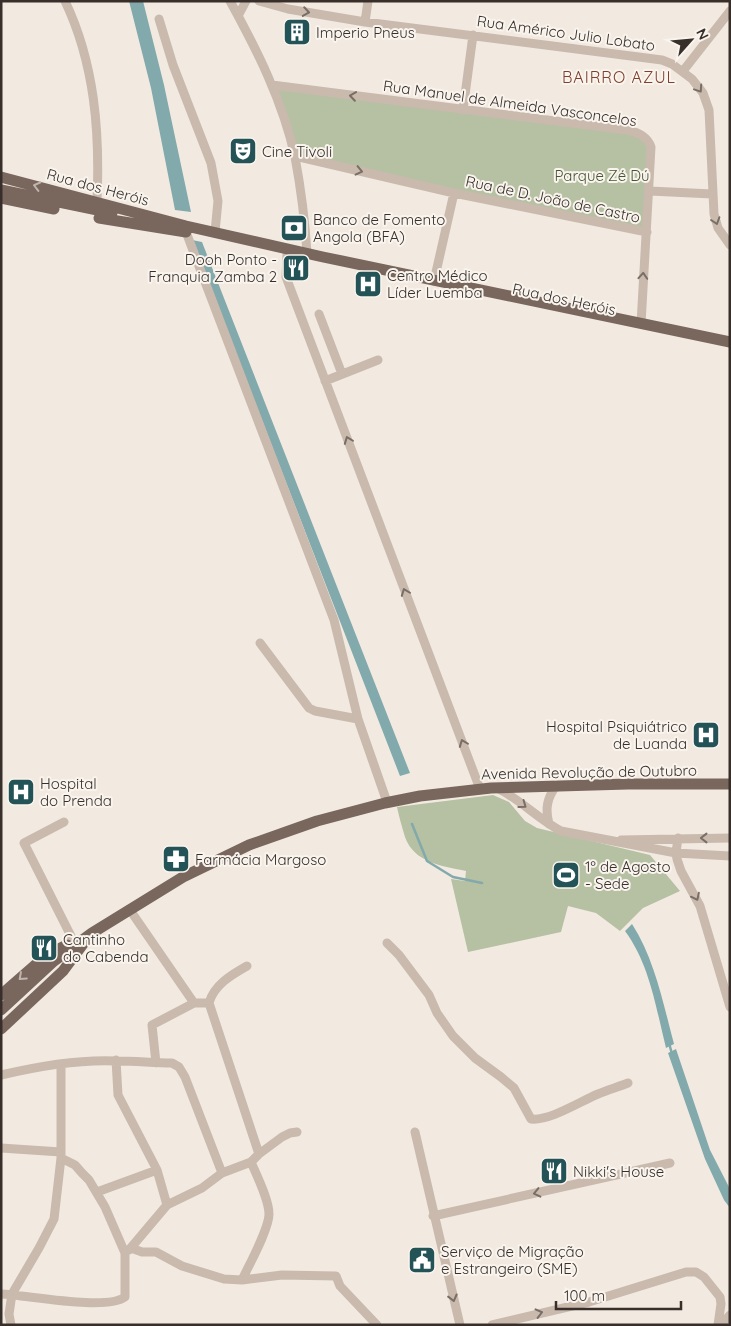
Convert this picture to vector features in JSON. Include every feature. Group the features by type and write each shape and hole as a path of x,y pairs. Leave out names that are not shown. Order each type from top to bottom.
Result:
{"main road":[{"name":"Rua dos Heróis","path":"1,177 96,201 186,229"},
{"name":"Rua dos Heróis","path":"1,190 125,215 287,254 730,350"},
{"name":"Rua dos Heróis","path":"1,198 102,218 215,232 730,342"},
{"name":"Avenida Revolução de Outubro","path":"1,1010 54,961 91,934 183,877 249,845 317,821 388,802 480,789 730,784"},
{"name":"Avenida Revolução de Outubro","path":"1,995 48,954 91,934"},
{"name":"Avenida Revolução de Outubro","path":"1,1018 91,934"},
{"name":"Avenida Revolução de Outubro","path":"1,1029 63,971 91,934"}],"street":[{"path":"65,1 88,68 96,111 98,160 96,201"},
{"path":"230,1 272,85 294,156 307,253"},
{"path":"238,16 246,1"},
{"name":"Rua Américo Julio Lobato","path":"259,1 288,9 365,22 662,60 672,64 692,79 703,93 709,110 714,214 718,228 730,245"},
{"path":"365,22 368,1"},
{"path":"683,71 730,11"},
{"path":"158,19 211,163 218,201 215,232"},
{"path":"463,110 474,35"},
{"name":"Rua Manuel de Almeida Vasconcelos","path":"272,85 636,132 646,138 651,147 650,192 641,324"},
{"name":"Rua de D. João de Castro","path":"294,156 454,192 647,232"},
{"name":"Rua de D. João de Castro","path":"434,280 454,192"},
{"path":"650,192 712,194"},
{"path":"186,229 334,620 358,719 388,802"},
{"path":"287,254 286,277 480,789"},
{"path":"320,314 342,374"},
{"path":"325,381 378,360"},
{"path":"260,643 309,708 315,711 358,719"},
{"path":"548,824 547,804 550,793 556,786"},
{"path":"496,788 504,791 548,824 561,831 676,853 730,856"},
{"path":"64,822 24,843 74,942"},
{"path":"678,838 676,853 681,871 700,906 730,1007"},
{"path":"603,840 730,838"},
{"path":"130,910 194,1003"},
{"path":"386,943 399,955 429,994 437,1013 453,1036 475,1058 501,1076 514,1088 531,1119 537,1120 549,1117 600,1093 628,1083"},
{"path":"247,966 235,972 214,990 209,1003 259,1154"},
{"path":"156,1063 152,1025 194,1003 209,1003"},
{"path":"116,1060 118,1095 157,1170 167,1205"},
{"path":"1,1075 47,1065 116,1060 172,1063 179,1067 222,1173"},
{"path":"11,1325 9,1314 12,1294 54,1219 61,1155 61,1064"},
{"path":"128,1250 167,1205 202,1188 222,1173 251,1162 282,1137 297,1132"},
{"path":"415,1132 460,1325"},
{"path":"1,1148 61,1155 75,1165 97,1192 128,1250 126,1293 122,1300 80,1303 1,1294"},
{"path":"242,1280 267,1228 269,1215 251,1162"},
{"path":"434,1216 670,1163"},
{"path":"97,1192 157,1170"},
{"path":"128,1250 156,1252 182,1266 208,1275 242,1280 282,1275 336,1276 340,1286 377,1325"},
{"path":"492,1325 589,1302 686,1272 696,1272 704,1277 720,1297 719,1325"},
{"path":"719,1325 730,1315"}],"green space":[{"name":"Parque Zé Dú","path":"272,85 627,130 649,142 647,232 295,156"},
{"name":"1º de Agosto - Sede","path":"493,795 509,802 525,821 537,828 650,855 680,891 643,908 620,931 596,913 568,906 561,932 468,952 451,879 465,881 466,871 430,862 415,853 405,837 397,807"}],"water":[{"path":"129,1 143,1 164,85 191,212 175,210 151,88"},
{"path":"192,240 202,242 410,773 400,776"},
{"path":"632,924 647,952 662,998 674,1044 666,1048 646,972 634,944 625,931"},
{"path":"676,1049 710,1150 730,1189 730,1208 724,1200 705,1159 668,1053"}],"waterway":[{"path":"412,824 427,861 453,877 482,883"},
{"path":"669,1043 672,1054"}],"place":[{"name":"Imperio Pneus","path":"297,32"},
{"name":"Cine Tivoli","path":"243,151"},
{"name":"Banco de Fomento Angola (BFA)","path":"294,228"},
{"name":"Dooh Ponto - Franquia Zamba 2","path":"296,268"},
{"name":"Centro Médico Líder Luemba","path":"368,284"},
{"name":"Hospital Psiquiátrico de Luanda","path":"706,735"},
{"name":"Hospital do Prenda","path":"21,792"},
{"name":"Farmácia Margoso","path":"176,859"},
{"name":"1º de Agosto - Sede","path":"566,875"},
{"name":"Cantinho do Cabenda","path":"44,948"},
{"name":"Nikki's House","path":"554,1171"},
{"name":"Serviço de Migração e Estrangeiro (SME)","path":"422,1260"}],"district":[{"name":"BAIRRO AZUL","path":"619,77"}]}
